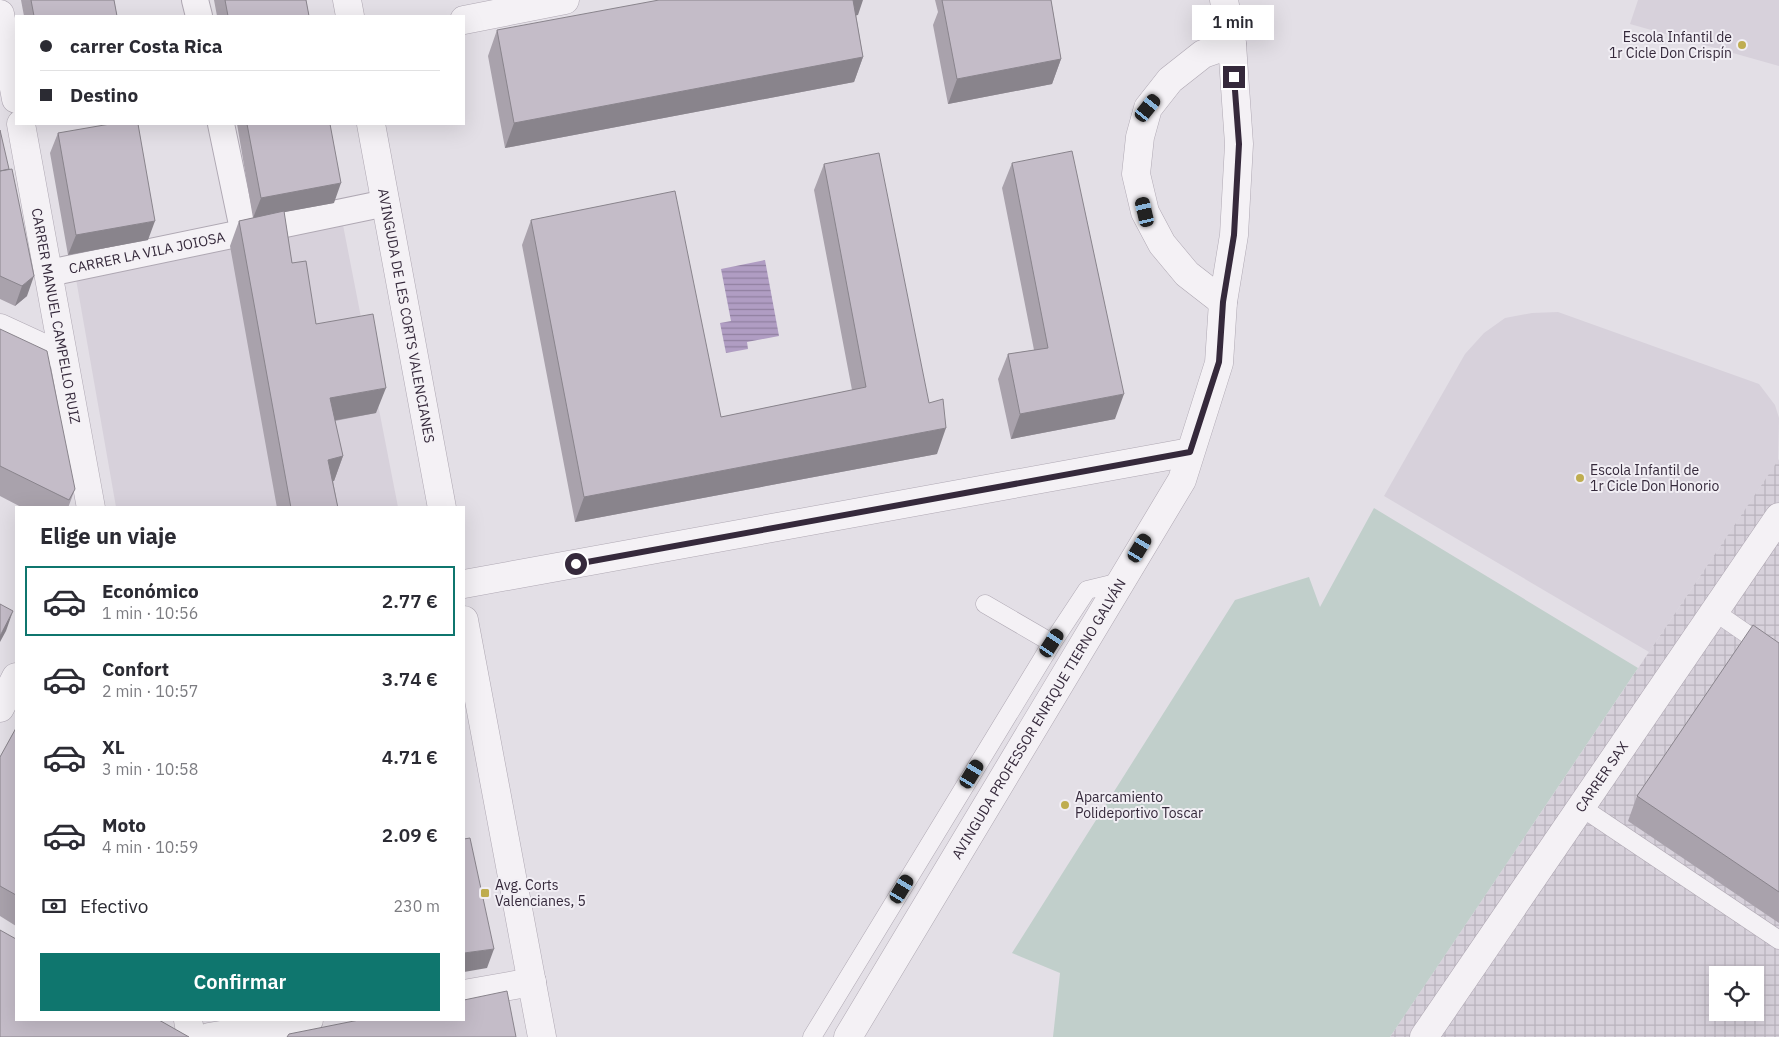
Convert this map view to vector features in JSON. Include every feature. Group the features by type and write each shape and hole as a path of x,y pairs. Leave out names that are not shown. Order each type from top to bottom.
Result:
{"street":[{"path":"195,0 198,15"},
{"path":"347,0 350,15"},
{"path":"465,20 565,0"},
{"name":"AVINGUDA PROFESSOR ENRIQUE TIERNO GALVÁN","path":"848,1037 1182,480 1219,362 1223,302 1234,235 1239,144 1232,44 1224,0"},
{"path":"0,14 15,94"},
{"path":"1223,302 1187,274 1162,244 1145,212 1136,174 1140,137 1148,108 1170,80 1203,54 1232,44"},
{"name":"CARRER MANUEL CAMPELLO RUIZ","path":"21,125 91,506"},
{"name":"CARRER LA VILA JOIOSA","path":"221,125 244,234"},
{"name":"AVINGUDA DE LES CORTS VALENCIANES","path":"371,125 442,506"},
{"name":"CARRER LA VILA JOIOSA","path":"49,273 386,204"},
{"path":"0,328 63,356"},
{"path":"465,584 1190,452"},
{"name":"CARRER SAX","path":"1424,1037 1779,517"},
{"path":"465,625 542,1037"},
{"path":"0,708 15,679"},
{"path":"465,994 532,982"},
{"path":"209,1037 260,1032 305,1021"},
{"path":"179,1027 191,1037"}],"lane":[{"path":"812,1037 1052,643 1087,590 1120,582"},
{"path":"985,604 1052,643"},
{"path":"1715,612 1779,656"},
{"path":"1581,807 1779,940"}],"shaded area":[{"name":"Escola Infantil de 1r Cicle Don Crispín","path":"1638,0 1779,0 1779,66 1630,24"},
{"path":"343,225 398,506 116,506 76,279"},
{"path":"765,260 779,336 747,342 748,349 726,353 720,323 731,321 721,269"},
{"name":"Escola Infantil de 1r Cicle Don Honorio","path":"1558,312 1759,384 1775,405 1779,418 1778,461 1649,652 1384,496 1465,354 1484,333 1505,318 1532,313"},
{"path":"1779,459 1779,1037 1390,1037"},
{"path":"1374,508 1638,668 1390,1037 1053,1037 1060,973 1012,953 1235,600 1309,577 1320,607"}],"building":[{"path":"31,0 114,0 117,15 34,15"},
{"path":"225,0 306,0 309,15 228,15"},
{"path":"659,0 853,0 863,57 514,123 497,30"},
{"path":"942,0 1051,0 1061,59 957,79"},
{"path":"104,125 138,125 155,221 76,235 58,133"},
{"path":"247,125 330,125 341,183 261,198"},
{"path":"0,130 9,169 0,171"},
{"path":"1072,151 1124,394 1020,414 1008,354 1048,348 1012,163"},
{"path":"879,153 929,403 943,399 946,428 584,497 531,220 675,191 721,417 866,387 824,164"},
{"path":"12,169 34,276 22,286 0,276 0,171"},
{"path":"284,211 292,263 306,261 316,324 373,314 386,388 330,398 343,456 328,460 338,506 291,506 239,221"},
{"path":"0,329 47,351 75,489 69,500 0,466"},
{"path":"0,604 13,611 0,636"},
{"path":"1753,625 1779,643 1779,892 1637,796"},
{"path":"15,730 15,894 0,886 0,757"},
{"path":"470,838 494,949 465,953 465,839"},
{"path":"0,930 15,938 15,1021 161,1021 189,1037 0,1037"},
{"path":"507,991 516,1037 287,1037 289,1034 354,1021 465,1021 465,1000"}],"place":[{"name":"Escola Infantil de 1r Cicle Don Crispín","path":"1742,45"},
{"name":"Escola Infantil de 1r Cicle Don Honorio","path":"1580,478"},
{"name":"Aparcamiento Polideportivo Toscar","path":"1065,805"},
{"name":"Avg. Corts Valencianes, 5","path":"485,893"}],"route":[{"path":"576,564 1190,452 1219,362 1223,302 1234,235 1239,144 1234,77"}]}
